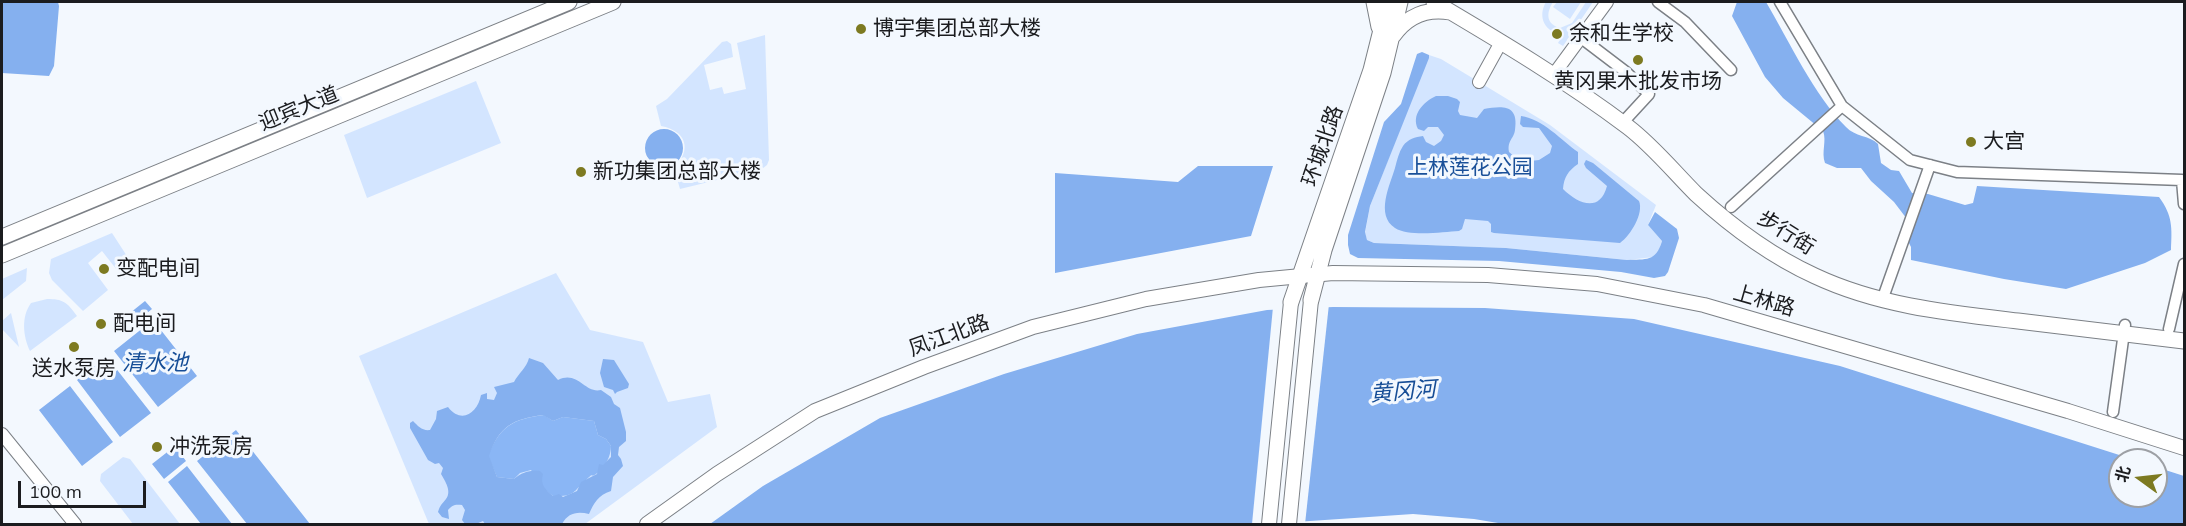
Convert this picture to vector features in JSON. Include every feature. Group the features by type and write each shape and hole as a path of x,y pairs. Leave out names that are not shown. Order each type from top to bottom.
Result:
{"main road":[{"name":"迎宾大道","path":"2,237 569,2"},
{"name":"迎宾大道","path":"2,255 613,2"},
{"path":"1374,2 1385,40 1415,16 1433,11 1451,12"},
{"name":"环城北路","path":"1311,300 1324,250 1383,73 1388,2"},
{"name":"环城北路","path":"1291,302 1371,70 1400,2"},
{"name":"步行街","path":"1434,2 1514,50 1630,128 1697,194 1734,226 1773,254 1816,276 1857,293 1901,305 1946,313 2184,341"},
{"path":"289,118 295,134"},
{"name":"上林路","path":"1300,276 1488,275 1597,284 1619,288 1704,305 2068,411 2184,448"},
{"name":"凤江北路","path":"647,525 717,474 815,411 924,367 1033,327 1146,299 1259,280 1300,276"},
{"path":"1289,525 1311,300"},
{"path":"1269,525 1291,302"}],"street":[{"path":"1557,70 1607,2"},
{"path":"1658,2 1685,22 1731,70"},
{"path":"1780,2 1839,109 1910,160 1958,172 2182,180 2184,204"},
{"path":"1580,37 1626,72 1649,94 1626,119"},
{"path":"1479,82 1500,44"},
{"path":"1731,207 1839,109"},
{"path":"1885,292 1930,165"},
{"path":"2169,329 2184,264"},
{"path":"2113,412 2125,325"},
{"path":"2,434 72,523"}],"green space":[{"path":"1546,2 1553,2 1549,10 1549,18 1552,24 1560,28 1572,23 1586,2 1593,2 1563,46 1558,43 1563,34 1551,31 1544,23 1542,13"},
{"path":"1557,2 1581,2 1570,19 1553,7"},
{"path":"765,35 769,160 767,165 762,169 680,189 674,168 683,155 684,142 677,132 661,126 656,106 667,99 722,42 727,41 731,44 733,57 704,65 710,90 722,87 724,94 746,89 737,43"},
{"name":"上林莲花公园","path":"1429,55 1441,59 1550,125 1656,205 1648,225 1662,241 1654,257 1627,260 1506,248 1374,243 1367,240 1365,233 1370,206"},
{"path":"476,81 501,143 367,198 344,135"},
{"path":"112,233 136,270 124,279 102,251 88,263 108,290 83,311 52,280 49,273 51,259"},
{"path":"27,268 26,281 2,300 2,279"},
{"path":"556,273 590,330 643,342 668,402 710,394 717,427 585,524 429,524 359,356"},
{"path":"47,299 64,302 77,316 30,351 24,320 31,303"},
{"path":"11,313 19,347 2,329 2,321"},
{"path":"123,457 130,459 180,524 133,524 100,481 101,474"}],"shaded area":[{"path":"544,415 553,421 563,417 594,421 598,435 606,439 611,446 609,458 602,469 590,476 570,494 553,496 544,489 531,470 520,473 514,479 497,477 488,456 497,438 509,426 524,419"}],"water":[{"path":"2,2 58,2 54,66 49,76 2,73"},
{"path":"1737,2 1766,2 1813,84 1834,114 1850,130 1878,144 1881,163 1891,170 1899,171 1912,193 1928,194 1965,205 1973,203 1977,186 2159,197 2171,222 2171,250 2145,263 2066,289 1911,260 1911,247 1908,241 1913,227 1894,202 1871,181 1861,168 1837,168 1825,163 1823,131 1783,98 1765,77 1732,16"},
{"path":"1422,52 1429,55 1429,58 1370,206 1365,232 1367,240 1374,243 1506,248 1627,260 1645,259 1657,253 1662,241 1648,225 1655,212 1677,229 1679,238 1665,276 1654,278 1621,272 1499,261 1358,258 1350,254 1348,235 1384,122 1401,104 1417,54"},
{"name":"上林莲花公园","path":"1436,96 1457,99 1460,102 1458,111 1460,115 1477,118 1484,109 1497,107 1512,111 1516,122 1509,152 1516,158 1511,166 1514,171 1519,169 1521,162 1539,160 1550,153 1552,146 1539,128 1523,127 1520,124 1521,116 1537,121 1578,152 1578,164 1567,175 1563,189 1582,202 1594,203 1599,200 1607,186 1584,164 1586,160 1593,163 1639,201 1640,212 1632,229 1620,243 1494,233 1491,232 1491,224 1488,221 1465,219 1459,231 1417,233 1395,228 1386,216 1385,208 1402,148 1409,140 1423,136 1426,142 1434,146 1441,141 1444,135 1438,127 1428,127 1424,131 1418,129 1416,124 1417,114 1427,102"},
{"path":"664,129 677,135 683,148 677,161 664,167 651,161 645,148 651,135"},
{"path":"1198,166 1273,166 1251,236 1055,273 1055,173 1178,182"},
{"path":"145,301 152,309 131,326 125,317"},
{"name":"黄冈河","path":"1333,307 1485,308 1634,319 1840,366 2108,451 2108,508 2168,508 2168,471 2184,476 2184,524 1504,524 1413,514 1266,524 710,524 763,486 880,418 1004,374 1137,334 1267,310"},
{"name":"清水池","path":"153,320 197,376 158,407 114,351"},
{"name":"清水池","path":"107,357 151,413 120,437 77,380"},
{"path":"529,358 543,363 558,380 571,378 590,389 601,390 620,408 626,441 619,447 618,455 623,466 613,477 611,491 597,500 589,514 573,514 567,517 562,524 485,524 483,521 476,524 465,524 462,520 465,510 462,505 454,505 448,510 449,519 442,517 438,512 448,496 447,486 441,474 443,468 439,463 435,464 428,460 410,428 410,423 413,421 422,429 430,430 436,419 437,411 448,407 459,415 469,414 477,407 481,395 487,393 487,399 494,400 497,393 494,387 514,382","holes":["543,415 553,421 563,417 594,421 598,435 606,439 611,446 611,457 603,465 599,464 597,474 581,482 577,491 563,497 559,494 553,496 546,489 542,481 543,474 540,471 526,472 514,479 497,477 489,456 497,438 503,431 515,422 532,417"]},
{"path":"603,359 614,360 629,384 628,388 615,394 613,390 604,387 600,373"},
{"name":"清水池","path":"70,386 113,442 82,466 39,410"},
{"path":"236,430 310,524 247,524 197,461"},
{"path":"175,446 186,461 164,479 152,464"},
{"path":"187,466 232,524 201,524 168,482"}],"pier":[{"path":"1329,304 1305,524 1252,524 1273,307"}],"place":[{"name":"博宇集团总部大楼","path":"861,29"},
{"name":"余和生学校","path":"1557,34"},
{"name":"黄冈果木批发市场","path":"1638,60"},
{"name":"大宫","path":"1971,142"},
{"name":"新功集团总部大楼","path":"581,172"},
{"name":"变配电间","path":"104,269"},
{"name":"配电间","path":"101,324"},
{"name":"送水泵房","path":"74,347"},
{"name":"冲洗泵房","path":"157,447"}]}
